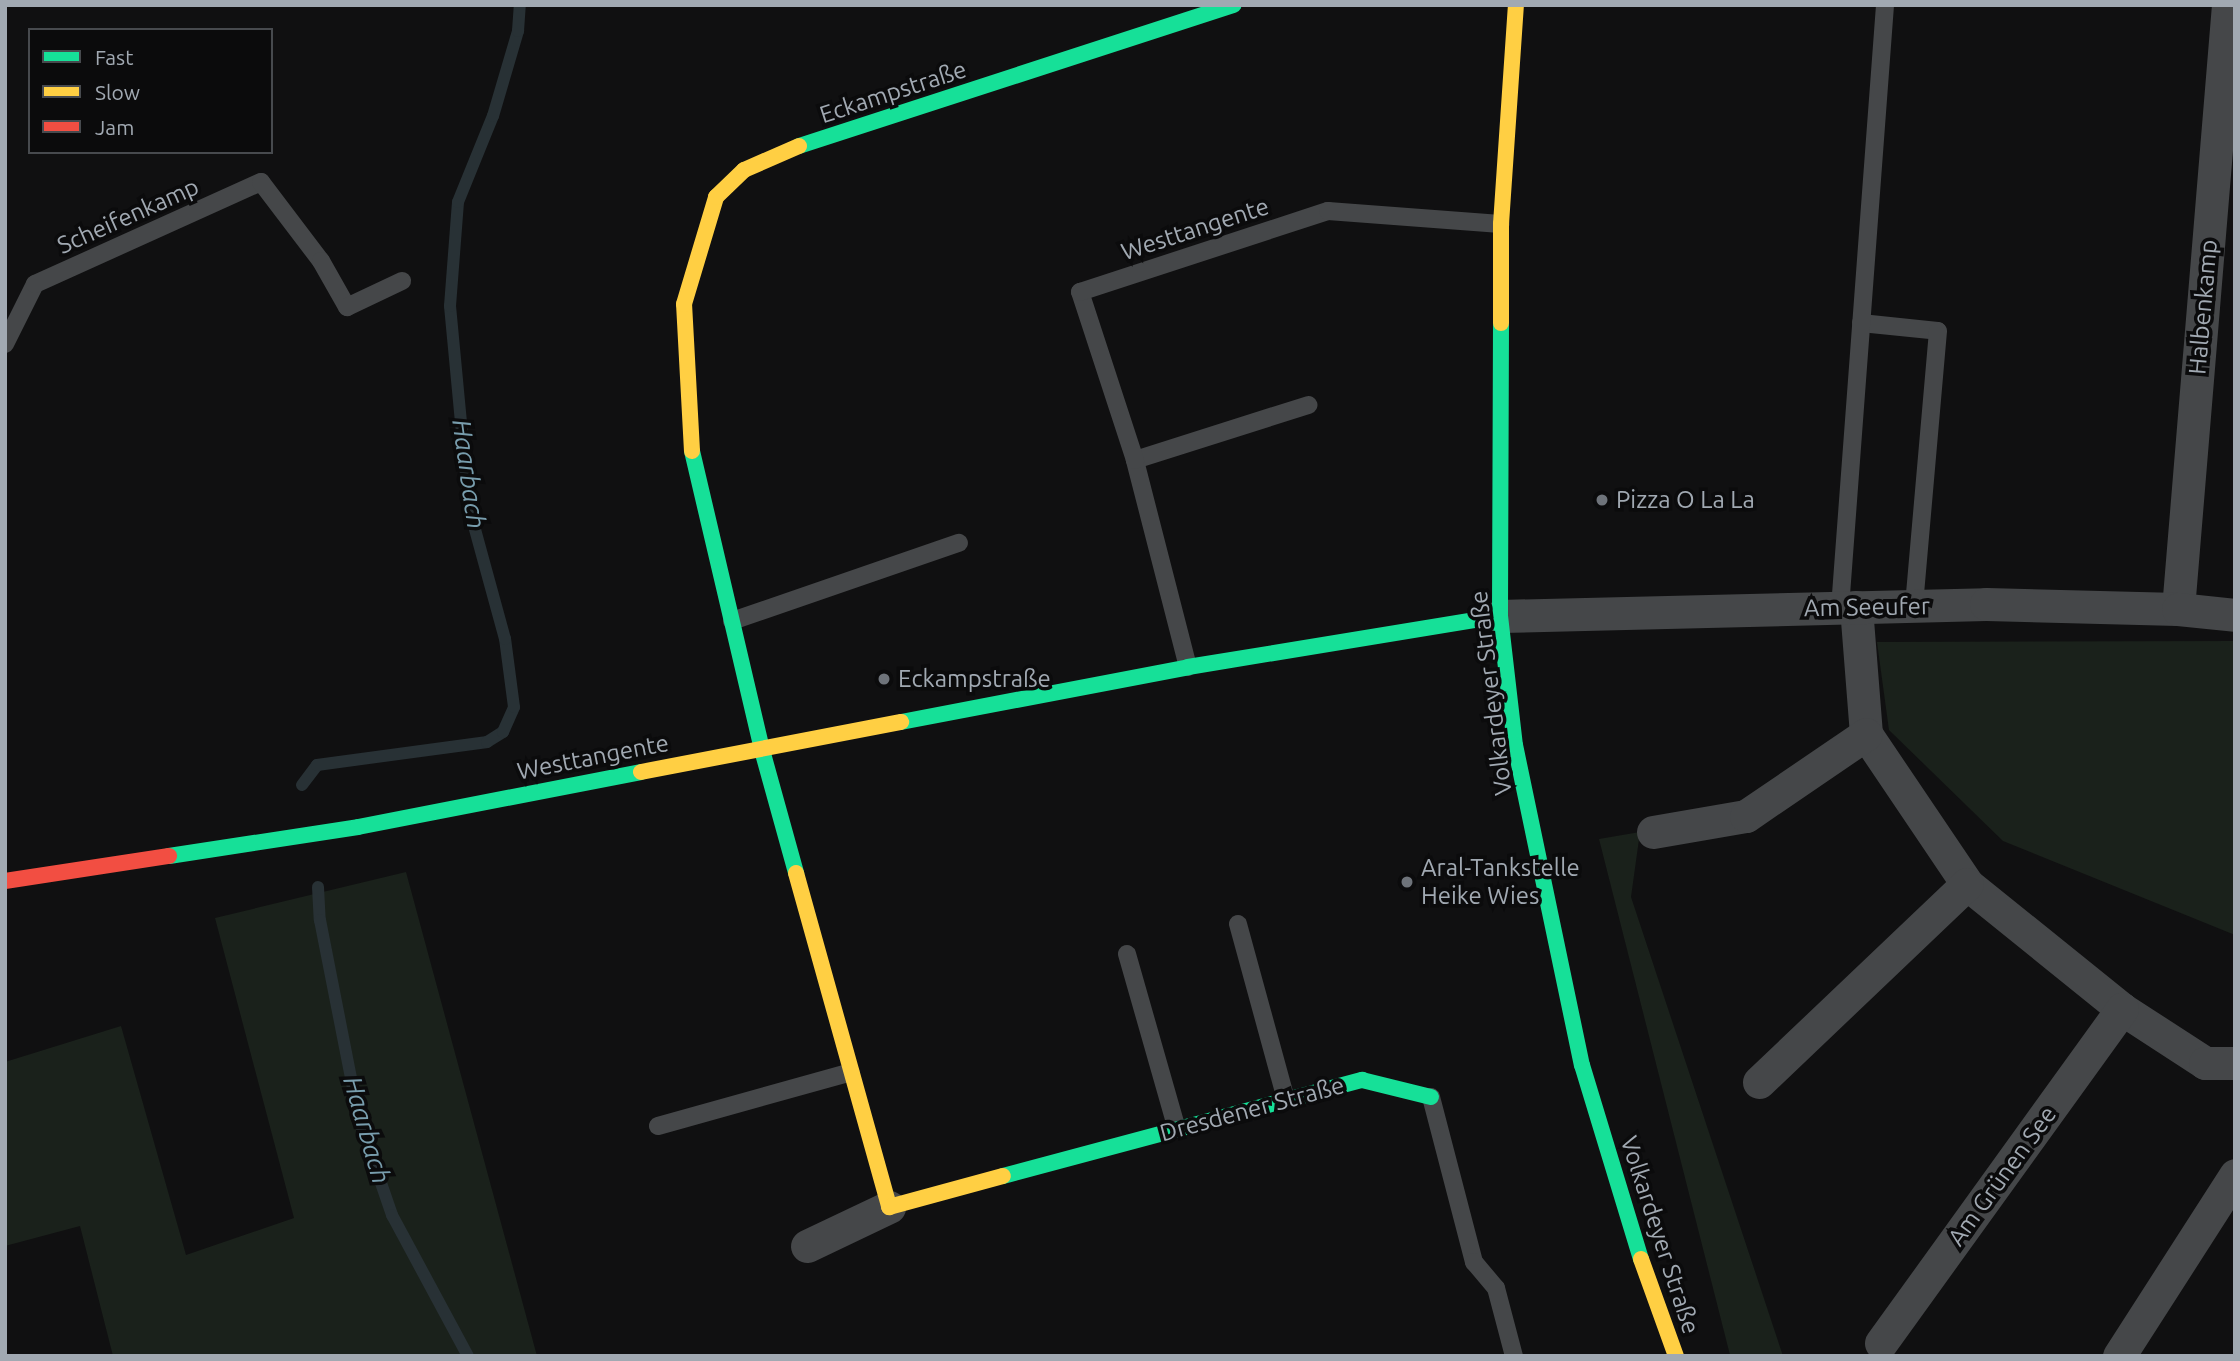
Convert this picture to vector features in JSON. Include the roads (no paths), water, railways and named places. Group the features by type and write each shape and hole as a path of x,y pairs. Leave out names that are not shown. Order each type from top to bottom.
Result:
{"street":[{"name":"Eckampstraße","path":"762,750 690,442 684,304 716,197 744,170 771,155 1234,5"},
{"name":"Volkardeyer Straße","path":"1516,5 1502,224 1500,616 1515,745 1582,1065 1642,1263 1676,1356"},
{"name":"Halbenkamp","path":"2178,609 2228,5"},
{"name":"Am Seeufer","path":"1500,616 1914,606 2178,609 2235,615"},
{"path":"1848,608 1866,734 1967,884 2122,1009 2205,1063 2235,1063"},
{"name":"Westtangente","path":"5,881 358,827 1188,667 1500,616"},
{"path":"1653,832 1746,816 1866,734"},
{"path":"762,750 889,1207"},
{"path":"1759,1082 1967,884"},
{"name":"Am Grünen See","path":"1881,1342 2122,1009"},
{"name":"Dresdener Straße","path":"807,1245 889,1207 1362,1080 1431,1097"},
{"path":"2119,1356 2235,1175"}],"lane":[{"path":"1848,608 1861,323 1885,5"},
{"name":"Scheifenkamp","path":"5,344 35,284 261,182 321,261 348,307 402,281"},
{"name":"Westtangente","path":"1188,667 1135,460 1080,292 1328,211 1502,224"},
{"path":"1861,323 1938,331 1914,606"},
{"path":"1135,460 1308,405"},
{"path":"732,621 959,543"},
{"path":"1238,924 1286,1099"},
{"path":"1127,954 1177,1129"},
{"path":"658,1126 851,1072"},
{"name":"Dresdener Straße","path":"1431,1097 1474,1262 1496,1288 1514,1356"}],"waterway":[{"name":"Haarbach","path":"302,785 317,765 487,742 503,732 514,707 505,639 469,507 450,306 458,202 493,116 518,31 520,5"},
{"name":"Haarbach","path":"318,887 320,920 359,1119 392,1215 468,1356"}],"place":[{"name":"Pizza O La La","path":"1602,500"},
{"name":"Eckampstraße","path":"884,679"},
{"name":"Aral-Tankstelle Heike Wies","path":"1407,882"}]}
